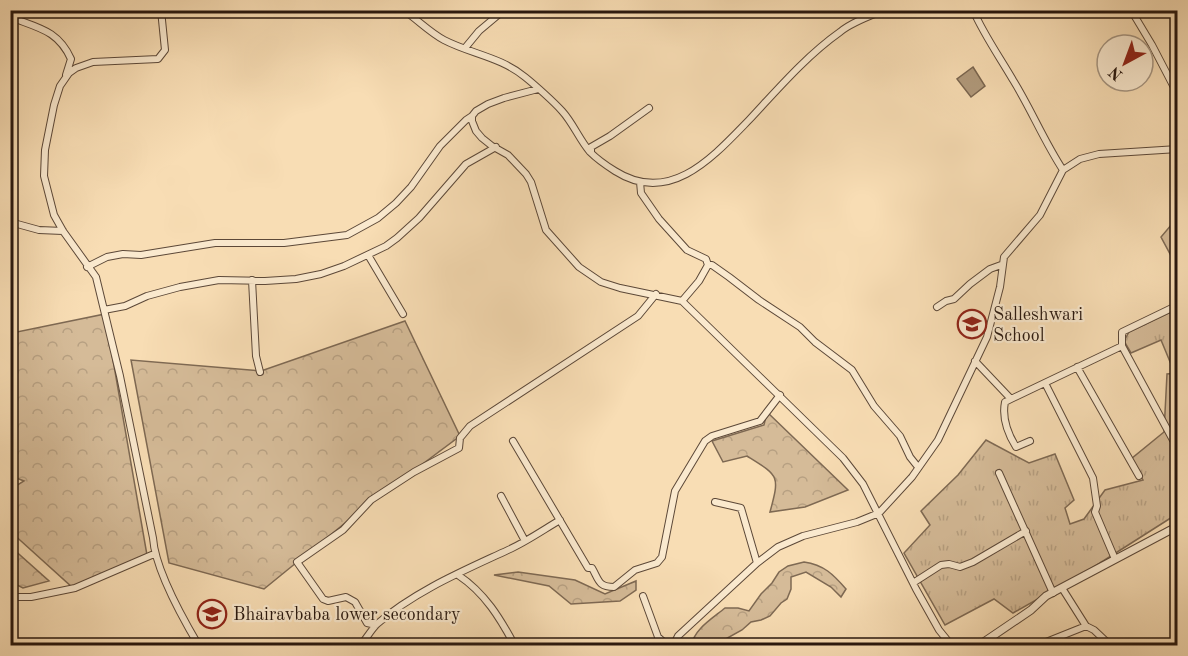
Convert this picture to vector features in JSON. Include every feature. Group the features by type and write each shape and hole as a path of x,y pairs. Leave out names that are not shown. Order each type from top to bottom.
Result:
{"street":[{"path":"65,78 76,68 93,62 158,59 165,50 161,10"},
{"path":"403,10 443,39 475,53 485,54 525,77 562,110 591,153 622,176 640,182 660,184 678,179 697,168 746,123 813,54 841,30 885,10"},
{"path":"465,48 479,31 504,10"},
{"path":"973,10 984,35 1013,80 1063,170"},
{"path":"1131,10 1178,95"},
{"path":"10,17 48,31 57,37 66,47 71,59 54,105 45,150 44,176 54,215 87,267 96,277 137,455 154,554 183,617 199,645"},
{"path":"87,267 107,257 123,254 141,255 215,243 284,243 347,235 378,218 396,204 433,155 458,127 482,108 504,98 538,90"},
{"path":"591,153 591,147 649,108"},
{"path":"472,116 476,131 488,143 508,154 526,174 531,182 546,230 579,267 601,282 682,301 843,458 864,484 913,583 939,630 952,645"},
{"path":"104,310 125,306 147,296 180,287 219,280 296,279 321,274 368,255 386,246 419,218 466,164 497,147"},
{"path":"673,645 678,636 757,563 778,547 803,536 857,522 879,513 896,496 938,440 975,361 993,316 1003,273 1001,265 1004,257 1040,215 1063,170 1080,159 1099,154 1178,149"},
{"path":"640,182 641,192 659,219 687,250 706,259 708,265 699,281 682,301"},
{"path":"10,222 39,230 63,231"},
{"path":"368,255 403,314"},
{"path":"708,265 712,265 729,276 759,300 800,327 815,342 852,370 874,406 900,436 910,457 918,467"},
{"path":"937,307 954,299 978,277 1001,265"},
{"path":"252,280 256,356 260,372"},
{"path":"376,626 367,623 355,602 346,597 328,601 323,599 297,562 343,530 371,500 414,472 459,448 460,438 470,426 638,316 656,294"},
{"path":"1173,440 1122,346 1122,332 1178,305"},
{"path":"1030,441 1016,447 1003,414 1005,402 1122,346"},
{"path":"975,361 1011,399"},
{"path":"1077,367 1138,476"},
{"path":"1045,383 1093,478 1097,506 1095,512 1115,559"},
{"path":"513,441 588,568 592,568 602,586 614,587 635,570 657,563 663,557 675,491 700,447 712,436 760,421 780,395"},
{"path":"999,473 1053,593"},
{"path":"501,496 525,541"},
{"path":"715,502 741,508 757,563"},
{"path":"360,645 376,626 408,601 469,567 525,541 560,520"},
{"path":"978,645 1053,593 1178,526"},
{"path":"913,583 940,565 949,564 960,567 973,562 1026,531"},
{"path":"10,597 31,597 75,588 154,554"},
{"path":"458,575 480,592 492,606 515,645"},
{"path":"1062,588 1086,626 1111,645"},
{"path":"643,596 658,637 668,645"},
{"path":"1036,645 1086,626"}],"green space":[{"path":"1177,218 1177,267 1161,237"},
{"path":"1177,309 1177,369 1173,369 1161,340 1131,353 1124,341 1129,332"},
{"path":"105,314 147,555 72,587 11,532 11,489 24,481 11,476 10,326 17,332"},
{"path":"405,321 460,436 361,510 264,589 169,563 131,360 261,371"},
{"path":"1177,373 1177,514 1089,570 1013,613 994,599 945,625 904,553 930,525 921,511 958,475 986,440 1029,463 1055,454 1074,500 1065,508 1070,524 1084,519 1105,490 1143,480 1131,459 1164,432 1167,374"},
{"path":"767,412 848,490 805,507 770,512 776,483 771,473 747,456 723,462 712,441 764,425"},
{"path":"11,547 49,581 23,588 11,582"},
{"path":"804,562 823,568 837,579 846,589 841,597 831,587 806,572 791,577 791,589 787,599 770,616 751,622 722,641 722,645 692,645 700,629 725,608 749,611 779,572 788,566"},
{"path":"518,572 575,580 605,594 636,581 636,590 620,601 571,604 549,586 494,575"}],"shaded area":[{"path":"973,67 985,86 971,97 957,79"}],"place":[{"name":"Salleshwari School","path":"972,324"},
{"name":"Bhairavbaba lower secondary","path":"212,614"}]}
